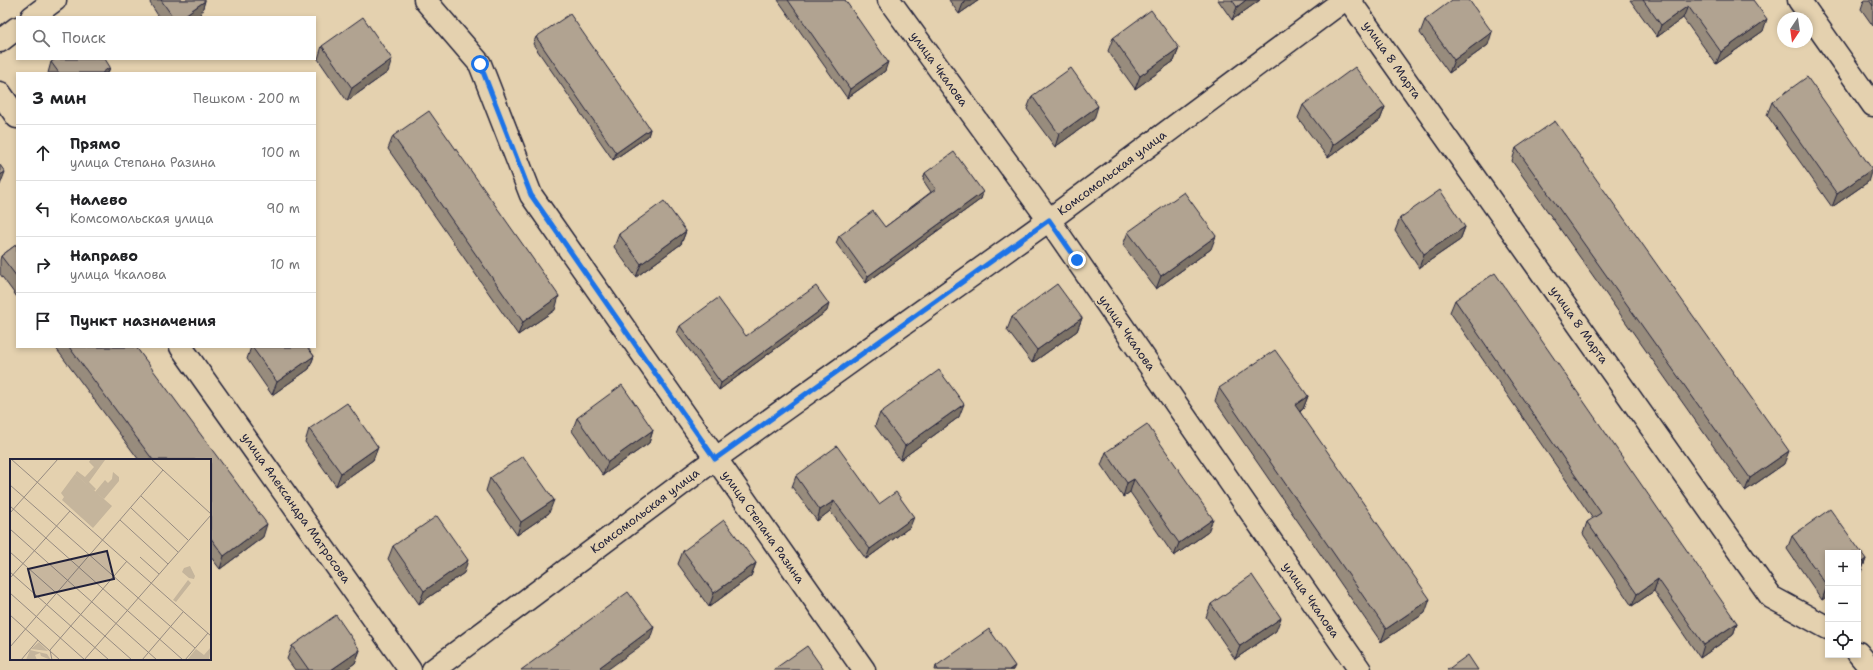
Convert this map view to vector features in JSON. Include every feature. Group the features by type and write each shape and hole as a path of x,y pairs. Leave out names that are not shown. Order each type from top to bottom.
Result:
{"street":[{"path":"33,16 54,0"},
{"name":"улица Степана Разина","path":"425,0 480,64 531,195 864,670"},
{"name":"улица Чкалова","path":"889,0 1049,220 1360,670"},
{"name":"Комсомольская улица","path":"433,670 715,459 1049,220 1344,0"},
{"name":"улица 8 Марта","path":"1349,0 1771,597 1825,626"},
{"path":"1799,0 1873,105"},
{"path":"0,41 16,29"},
{"path":"0,93 16,116"},
{"name":"улица Александра Матросова","path":"182,348 410,670"},
{"path":"1861,657 1872,670"}],"building":[{"path":"161,0 205,0 183,16 172,16"},
{"path":"788,0 845,0 888,62 850,89"},
{"path":"1232,0 1246,0 1237,7"},
{"path":"1452,0 1469,0 1492,32 1454,60 1425,20"},
{"path":"1643,0 1753,0 1767,19 1721,52 1688,6 1661,25"},
{"path":"1869,0 1873,0 1873,6"},
{"path":"1151,10 1179,48 1140,76 1113,38"},
{"path":"570,14 650,129 616,153 536,37"},
{"path":"363,17 392,59 352,88 322,46"},
{"path":"54,60 106,60 110,67 103,72 58,72 51,62"},
{"path":"1355,67 1385,107 1333,145 1303,105"},
{"path":"1071,68 1098,106 1059,134 1032,96"},
{"path":"1807,77 1872,169 1837,194 1772,102"},
{"path":"429,111 559,296 523,322 393,136"},
{"path":"1555,121 1789,451 1750,478 1516,148"},
{"path":"954,152 983,192 868,276 839,236 873,211 885,227 936,189 925,173"},
{"path":"0,165 5,172 0,175"},
{"path":"1440,190 1465,227 1424,254 1400,218"},
{"path":"1184,192 1216,236 1161,276 1128,232"},
{"path":"664,201 686,231 641,264 619,234"},
{"path":"16,245 16,276 1,256"},
{"path":"1495,273 1737,623 1704,645 1658,579 1637,594 1587,522 1601,513 1455,300"},
{"path":"1057,284 1082,318 1037,350 1012,317"},
{"path":"816,286 829,304 721,383 680,326 718,298 746,336"},
{"path":"70,348 137,348 267,524 224,556 211,538 211,459 152,459"},
{"path":"253,348 308,348 314,356 277,382"},
{"path":"1275,350 1308,396 1295,405 1430,599 1386,629 1219,388"},
{"path":"939,370 964,404 905,446 880,413"},
{"path":"622,385 653,430 608,462 577,418"},
{"path":"347,403 378,447 341,473 309,429"},
{"path":"1147,424 1213,519 1179,543 1134,479 1127,483 1106,452"},
{"path":"837,446 879,504 896,492 914,517 870,549 834,501 820,510 796,476"},
{"path":"523,456 554,500 521,522 490,478"},
{"path":"1830,509 1860,550 1825,550 1825,583 1792,536"},
{"path":"437,516 468,560 424,591 393,546"},
{"path":"724,520 756,563 714,593 683,551"},
{"path":"1861,552 1866,559 1861,563"},
{"path":"1252,575 1281,618 1240,646 1211,604"},
{"path":"628,592 654,627 600,667 603,670 521,670"},
{"path":"336,615 360,650 331,670 309,670 292,646"},
{"path":"989,629 1015,666 1009,670 938,670 936,666"},
{"path":"807,646 824,670 773,670"},
{"path":"1468,655 1478,670 1447,670"}],"route":[{"path":"480,64 531,195 715,459 1049,220 1077,260"}]}
